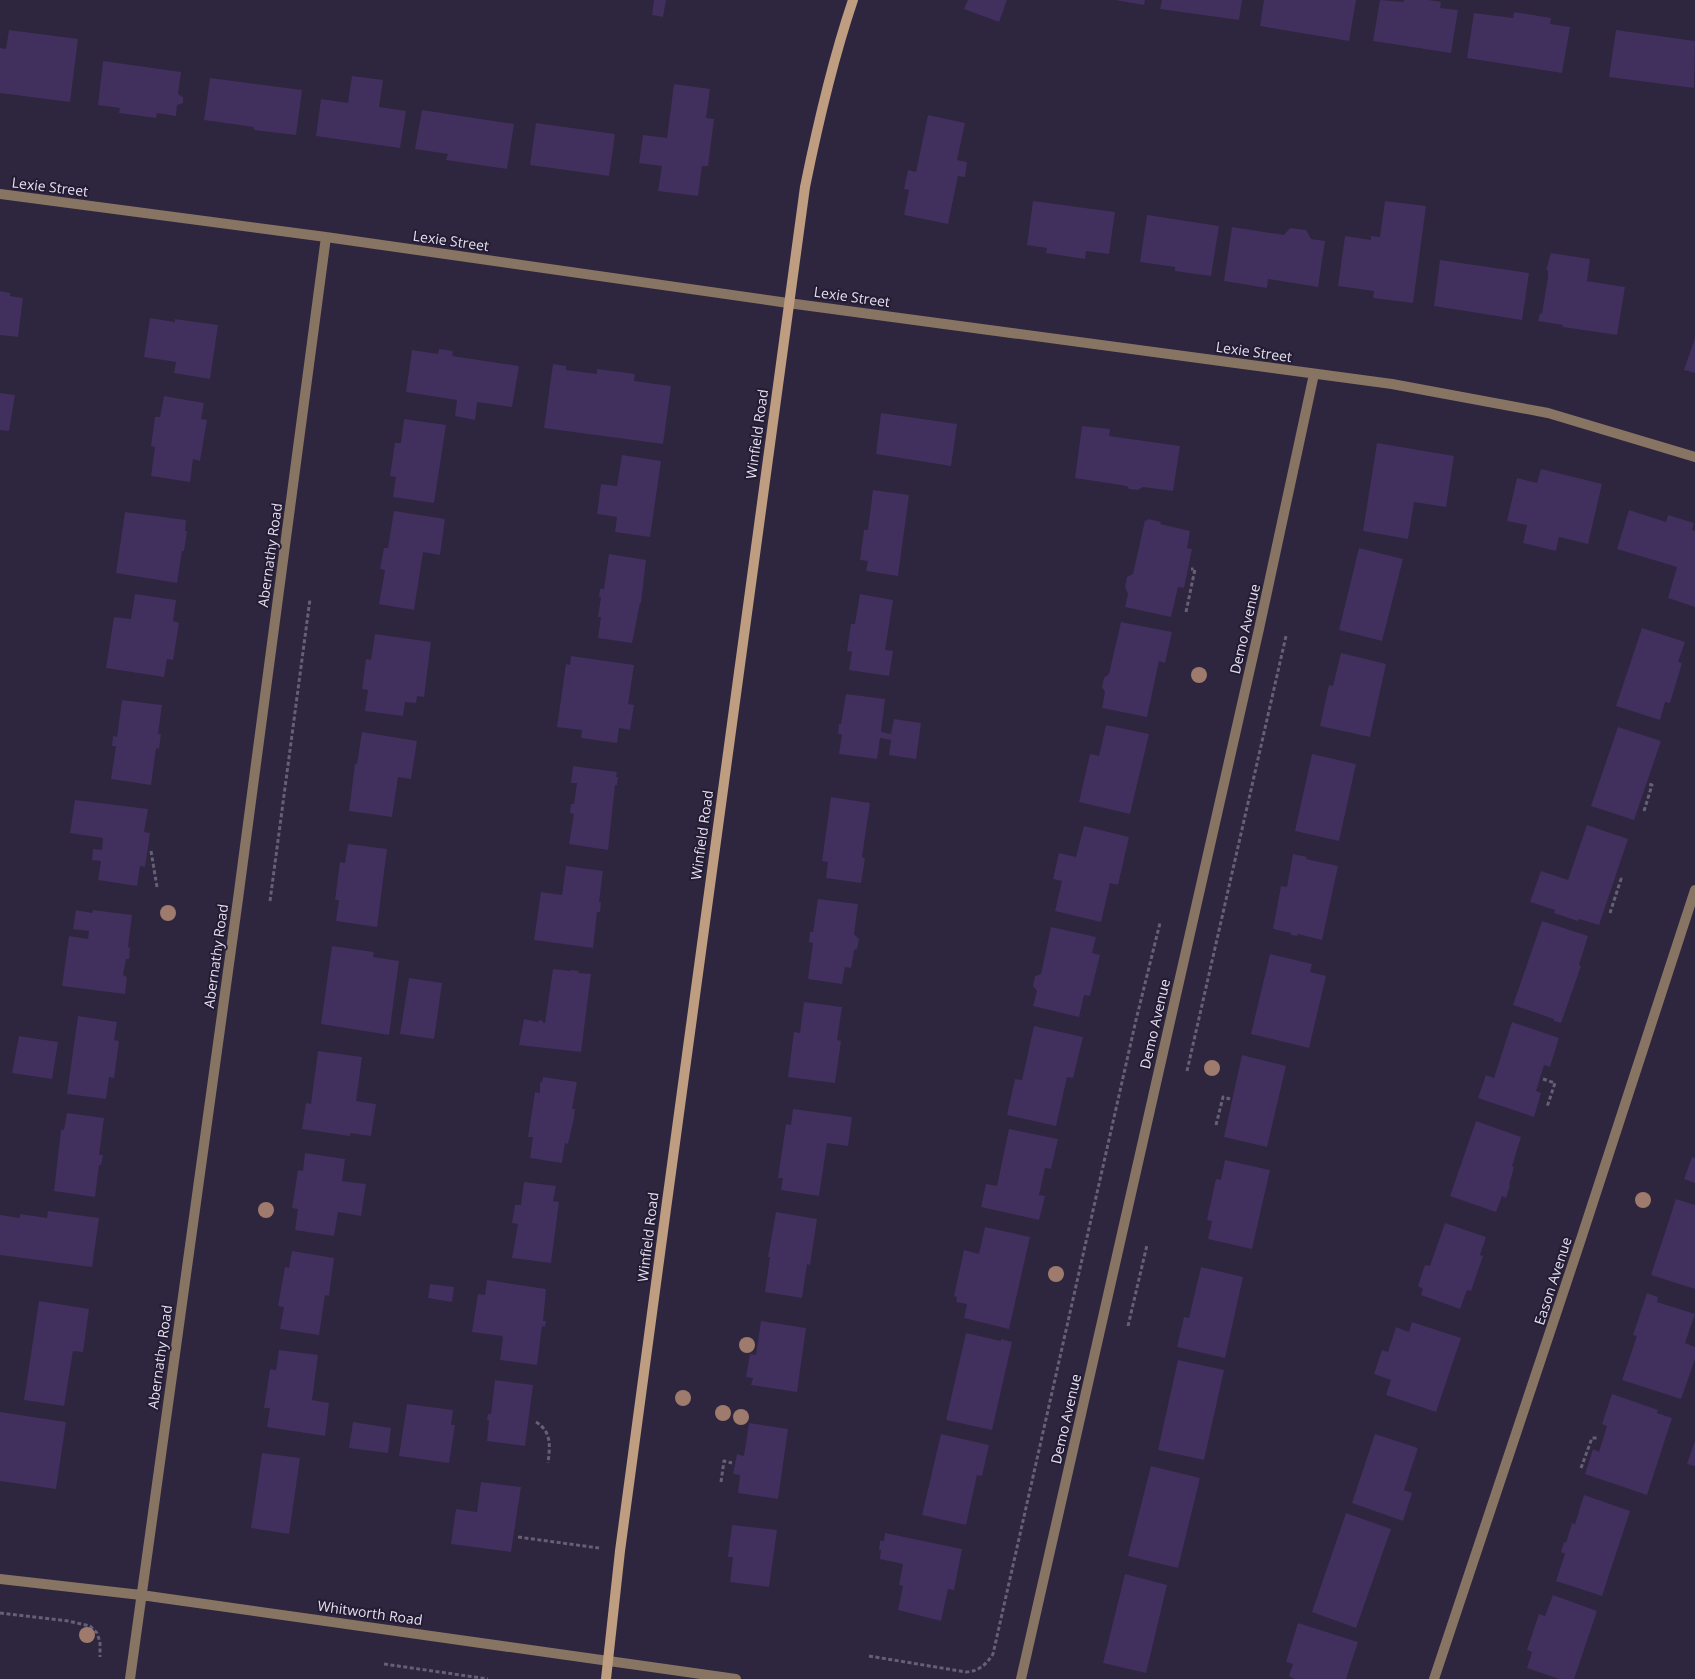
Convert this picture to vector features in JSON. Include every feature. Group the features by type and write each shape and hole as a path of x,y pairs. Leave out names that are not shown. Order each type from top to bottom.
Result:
{"street":[{"name":"Winfield Road","path":"606,1679 620,1552 805,187 836,50 853,0"},
{"name":"Lexie Street","path":"0,194 1392,384 1548,413 1695,457"},
{"name":"Abernathy Road","path":"130,1679 238,899 326,237"},
{"name":"Demo Avenue","path":"1021,1679 1257,637 1314,374"},
{"name":"Eason Avenue","path":"1434,1679 1695,890"},
{"name":"Whitworth Road","path":"0,1579 141,1596 736,1679"}],"path":[{"path":"1186,612 1195,569 1190,569"},
{"path":"270,901 310,598"},
{"path":"1187,1070 1286,636"},
{"path":"1644,811 1652,785 1648,784"},
{"path":"151,851 157,887"},
{"path":"1610,913 1622,879 1618,878"},
{"path":"869,1656 966,1672 979,1669 988,1662 993,1654 1136,1020 1160,924"},
{"path":"1543,1079 1555,1083 1547,1107"},
{"path":"1216,1125 1223,1097 1230,1099"},
{"path":"1128,1326 1147,1245"},
{"path":"536,1422 544,1427 548,1437 550,1444 548,1463"},
{"path":"1581,1468 1592,1438 1599,1438"},
{"path":"721,1482 724,1462 732,1463"},
{"path":"518,1537 620,1552"},
{"path":"0,1613 68,1621 90,1626 97,1633 100,1642 100,1657"},
{"path":"384,1664 488,1679"}],"building":[{"path":"654,0 666,0 663,17 652,15"},
{"path":"968,0 1007,0 999,22 964,9"},
{"path":"1115,0 1145,0 1144,5"},
{"path":"1162,0 1242,0 1239,20 1160,9"},
{"path":"1264,0 1356,0 1349,41 1260,26"},
{"path":"1380,0 1403,2 1404,0 1429,0 1441,2 1440,8 1458,10 1451,53 1373,41"},
{"path":"1514,12 1551,18 1550,24 1570,27 1562,73 1467,58 1474,13 1513,18"},
{"path":"9,30 78,39 70,102 0,93 0,48 6,49"},
{"path":"1616,30 1695,41 1694,88 1609,77"},
{"path":"103,61 181,72 178,94 183,97 183,103 177,105 176,116 157,113 156,118 119,113 120,108 98,105"},
{"path":"352,76 383,80 379,107 406,111 400,148 316,136 321,99 348,103"},
{"path":"210,78 302,90 296,135 254,130 254,127 204,120"},
{"path":"674,84 710,89 706,118 714,119 708,166 702,166 698,196 658,191 662,166 639,163 643,135 667,138"},
{"path":"422,110 514,124 507,169 446,160 448,154 415,149"},
{"path":"928,115 965,123 957,160 967,162 965,177 958,176 948,224 904,215 909,190 904,189 908,170 916,172"},
{"path":"536,123 615,134 609,176 530,165"},
{"path":"1033,201 1115,212 1109,254 1086,251 1085,259 1046,253 1047,248 1027,245"},
{"path":"1385,201 1426,206 1413,303 1373,298 1374,291 1338,286 1345,236 1371,240 1371,236 1380,237"},
{"path":"1147,215 1219,226 1211,276 1175,271 1175,267 1140,262"},
{"path":"1232,227 1284,235 1290,228 1306,230 1311,239 1325,241 1318,287 1268,279 1267,288 1224,281"},
{"path":"1551,253 1590,259 1587,281 1625,287 1617,335 1563,327 1563,325 1538,321 1540,313 1542,314 1548,277 1548,270 1546,270"},
{"path":"1440,260 1529,273 1522,320 1434,306"},
{"path":"0,291 10,293 10,296 23,298 18,337 0,335"},
{"path":"150,318 175,322 175,319 218,325 210,379 174,373 176,362 144,357"},
{"path":"1695,338 1695,373 1684,370"},
{"path":"439,349 453,351 452,356 519,366 512,407 477,402 475,420 455,416 457,400 406,392 412,350 438,354"},
{"path":"553,364 566,366 566,370 597,374 597,369 635,374 634,381 671,386 663,444 544,428"},
{"path":"0,393 15,395 9,431 0,430"},
{"path":"164,396 204,403 201,419 207,420 200,461 193,459 190,482 151,476 155,447 151,446 155,417 160,417"},
{"path":"881,413 957,424 951,466 876,454"},
{"path":"404,419 446,425 434,503 393,497 396,477 390,476 395,443 401,443"},
{"path":"1082,426 1110,429 1109,436 1180,446 1173,491 1143,487 1138,490 1129,489 1127,486 1075,478"},
{"path":"1377,443 1454,456 1446,507 1414,502 1408,539 1363,531"},
{"path":"622,455 661,461 650,537 615,532 617,517 597,514 601,484 617,486"},
{"path":"1541,469 1602,484 1588,544 1559,537 1556,551 1523,543 1527,525 1507,521 1517,478 1537,483"},
{"path":"873,490 909,495 898,576 866,571 868,561 860,560 864,530 868,530"},
{"path":"1629,510 1666,522 1668,515 1694,523 1692,530 1695,531 1695,607 1668,598 1677,567 1617,549"},
{"path":"394,511 445,519 440,555 423,552 414,610 379,604 385,570 380,569 384,548 388,548"},
{"path":"125,512 186,520 185,531 187,531 177,583 116,573"},
{"path":"1148,519 1161,522 1160,524 1190,531 1187,548 1192,549 1184,588 1178,587 1171,617 1125,607 1128,594 1125,587 1127,577 1133,574 1145,520 1147,521"},
{"path":"1359,548 1403,559 1382,641 1339,630"},
{"path":"609,554 646,560 641,603 632,643 598,638 601,617 598,617 601,597 599,597 600,589 604,589"},
{"path":"135,594 176,600 173,621 179,623 173,660 167,659 164,677 106,668 114,617 131,619"},
{"path":"860,594 893,600 885,650 893,651 889,676 849,670 852,652 847,651 851,624 855,624"},
{"path":"1121,622 1172,632 1165,663 1159,661 1147,717 1102,708 1105,692 1102,687 1104,678 1109,674"},
{"path":"1642,628 1685,642 1678,662 1682,663 1670,703 1665,702 1660,720 1616,706"},
{"path":"375,634 431,642 424,697 417,696 416,703 405,702 403,716 365,711 368,690 362,689 366,659 371,660"},
{"path":"1341,653 1386,664 1370,737 1320,726 1329,685 1333,686"},
{"path":"571,656 634,665 628,704 634,705 630,730 619,728 617,743 581,738 582,730 557,727 566,664 570,665"},
{"path":"846,694 885,699 881,732 891,734 894,719 921,723 916,759 889,755 891,740 880,738 877,759 839,754 842,734 838,734 839,724 841,724"},
{"path":"122,700 162,705 158,734 161,734 159,749 156,748 151,785 111,779 116,746 112,746 113,736 117,737"},
{"path":"1106,725 1149,734 1130,814 1079,802 1090,754 1099,756"},
{"path":"1618,727 1661,741 1634,820 1591,806"},
{"path":"362,732 417,741 411,779 398,777 392,817 349,811 355,764 357,764"},
{"path":"1312,754 1356,764 1339,841 1295,831"},
{"path":"573,766 617,772 616,777 618,777 617,785 615,785 608,850 569,844 574,814 570,813 571,804 574,804 577,783 571,783"},
{"path":"831,797 870,803 862,857 865,858 861,883 826,878 828,862 822,861"},
{"path":"75,800 148,809 144,832 150,833 145,867 140,866 137,886 98,880 101,861 92,860 93,849 102,850 103,838 70,833"},
{"path":"1587,825 1628,839 1599,925 1579,919 1578,921 1554,913 1555,910 1530,902 1541,871 1568,880"},
{"path":"1084,826 1129,837 1118,885 1110,883 1101,922 1055,911 1062,881 1053,879 1059,853 1076,857"},
{"path":"348,844 387,849 377,927 336,921 339,900 335,900 340,862 345,863"},
{"path":"1293,854 1338,866 1322,940 1298,934 1297,936 1291,935 1291,933 1273,929 1281,886 1287,887"},
{"path":"566,866 603,871 599,902 601,902 600,912 597,912 593,948 534,940 541,892 562,895"},
{"path":"818,899 858,904 854,934 859,939 857,949 854,950 851,968 845,967 842,984 808,979 813,943 809,942 810,932 813,932"},
{"path":"76,910 92,913 93,910 132,915 128,947 130,948 129,959 126,959 123,975 127,977 125,994 62,986 69,936 88,939 89,931 73,929"},
{"path":"1542,921 1588,936 1579,965 1581,966 1561,1023 1513,1005"},
{"path":"1051,927 1096,937 1092,953 1100,955 1090,996 1084,995 1079,1017 1033,1006 1037,991 1033,986 1035,976 1041,974"},
{"path":"332,946 374,952 373,957 399,961 389,1035 321,1024"},
{"path":"1270,954 1312,964 1310,972 1326,976 1309,1048 1251,1034"},
{"path":"553,969 591,974 581,1052 519,1045 524,1019 538,1022 539,1020 545,1023"},
{"path":"409,978 442,983 434,1039 400,1034"},
{"path":"804,1002 842,1007 837,1040 841,1041 835,1083 788,1077 794,1032 800,1033"},
{"path":"78,1016 117,1022 114,1040 119,1041 114,1078 109,1077 106,1099 67,1094"},
{"path":"1512,1022 1559,1038 1550,1067 1544,1065 1536,1091 1541,1093 1534,1117 1478,1098 1486,1075 1494,1078"},
{"path":"1034,1026 1083,1037 1073,1078 1067,1077 1056,1126 1007,1115 1015,1079 1022,1080"},
{"path":"19,1036 58,1042 52,1079 12,1073"},
{"path":"318,1051 362,1057 356,1101 376,1104 371,1136 350,1133 350,1136 302,1129 306,1103 311,1104"},
{"path":"1242,1055 1286,1066 1267,1147 1224,1137"},
{"path":"543,1077 577,1082 572,1109 575,1109 574,1118 568,1144 565,1143 562,1163 530,1158 533,1137 528,1137 535,1092 540,1093 540,1082 542,1083"},
{"path":"793,1109 852,1117 848,1146 827,1143 819,1196 781,1190 783,1178 778,1178 786,1124 791,1125"},
{"path":"67,1113 104,1118 99,1155 103,1155 101,1165 99,1165 95,1197 54,1191 61,1130 64,1130"},
{"path":"1476,1121 1521,1137 1512,1166 1514,1167 1506,1198 1502,1196 1496,1212 1450,1196"},
{"path":"1009,1129 1058,1139 1051,1169 1045,1168 1039,1195 1045,1196 1039,1220 981,1207 986,1184 997,1186"},
{"path":"305,1153 345,1159 342,1181 366,1184 361,1216 338,1212 334,1236 295,1230 298,1209 292,1208 298,1170 303,1171"},
{"path":"1692,1157 1695,1158 1695,1183 1684,1179"},
{"path":"1225,1160 1270,1170 1252,1249 1208,1239 1212,1221 1207,1220 1216,1179 1221,1180"},
{"path":"524,1182 556,1186 553,1201 559,1202 551,1263 512,1258 518,1224 512,1223 515,1205 521,1205"},
{"path":"1676,1199 1695,1205 1695,1289 1651,1275"},
{"path":"48,1211 99,1218 92,1267 0,1255 0,1215 20,1218 20,1214 47,1218"},
{"path":"776,1212 817,1219 810,1265 807,1264 802,1298 765,1292 770,1257 768,1257"},
{"path":"1445,1223 1486,1237 1480,1255 1483,1256 1471,1291 1467,1290 1460,1309 1421,1295 1423,1289 1418,1286 1425,1265 1430,1266"},
{"path":"985,1227 1030,1237 1009,1329 964,1318 967,1304 956,1302 957,1297 954,1296 964,1250 979,1254"},
{"path":"292,1251 334,1258 329,1296 325,1295 319,1335 280,1329 284,1307 278,1306 285,1267 289,1268"},
{"path":"1201,1267 1243,1277 1225,1358 1177,1347 1184,1317 1189,1318"},
{"path":"487,1280 546,1289 543,1321 546,1321 545,1327 542,1326 537,1365 500,1360 502,1336 472,1332 478,1294 485,1295"},
{"path":"430,1284 454,1287 452,1302 428,1298"},
{"path":"1647,1293 1658,1297 1657,1302 1695,1314 1685,1343 1695,1347 1695,1359 1681,1399 1622,1380 1637,1336 1633,1335"},
{"path":"39,1301 89,1309 83,1352 73,1351 64,1406 24,1400"},
{"path":"761,1321 806,1328 797,1392 751,1385 753,1378 746,1377 750,1354 756,1355"},
{"path":"1412,1322 1461,1338 1436,1412 1386,1395 1391,1380 1374,1374 1382,1350 1388,1352 1396,1327 1409,1332"},
{"path":"966,1333 1012,1342 992,1430 946,1420"},
{"path":"279,1350 318,1355 312,1400 329,1403 325,1436 267,1427 270,1408 264,1408 270,1369 276,1370"},
{"path":"1178,1360 1224,1370 1204,1460 1158,1450"},
{"path":"495,1380 533,1385 525,1446 487,1441 489,1420 487,1420 488,1414 491,1414"},
{"path":"1612,1394 1658,1410 1657,1413 1672,1418 1647,1495 1585,1474 1593,1449 1599,1452 1607,1426 1602,1424"},
{"path":"407,1404 453,1410 451,1425 455,1425 449,1463 399,1456"},
{"path":"0,1412 66,1422 56,1489 0,1481"},
{"path":"353,1422 391,1428 388,1453 349,1448"},
{"path":"749,1423 788,1429 778,1499 738,1493 740,1475 733,1474 737,1454 744,1456"},
{"path":"941,1434 989,1445 982,1476 977,1475 966,1525 922,1515"},
{"path":"1375,1434 1418,1448 1404,1490 1412,1493 1403,1521 1352,1503"},
{"path":"1695,1441 1695,1466 1687,1464"},
{"path":"262,1453 300,1458 289,1534 251,1528"},
{"path":"1151,1466 1200,1478 1178,1568 1128,1556"},
{"path":"481,1482 521,1487 511,1552 451,1544 456,1509 477,1512"},
{"path":"1584,1495 1630,1511 1602,1596 1556,1581 1565,1554 1561,1552 1564,1542 1566,1543 1572,1523 1575,1524"},
{"path":"1346,1513 1391,1529 1356,1628 1312,1612"},
{"path":"732,1525 777,1530 769,1587 730,1582 733,1557 728,1557"},
{"path":"885,1533 962,1549 954,1590 948,1589 941,1621 898,1610 903,1586 899,1585 903,1564 880,1559 880,1541 884,1541"},
{"path":"1125,1574 1167,1585 1146,1673 1103,1663"},
{"path":"1553,1595 1597,1611 1574,1679 1559,1679 1527,1668 1532,1652 1527,1650 1539,1614 1545,1616"},
{"path":"1298,1623 1358,1642 1346,1679 1295,1679 1289,1676 1293,1664 1286,1662"}]}
